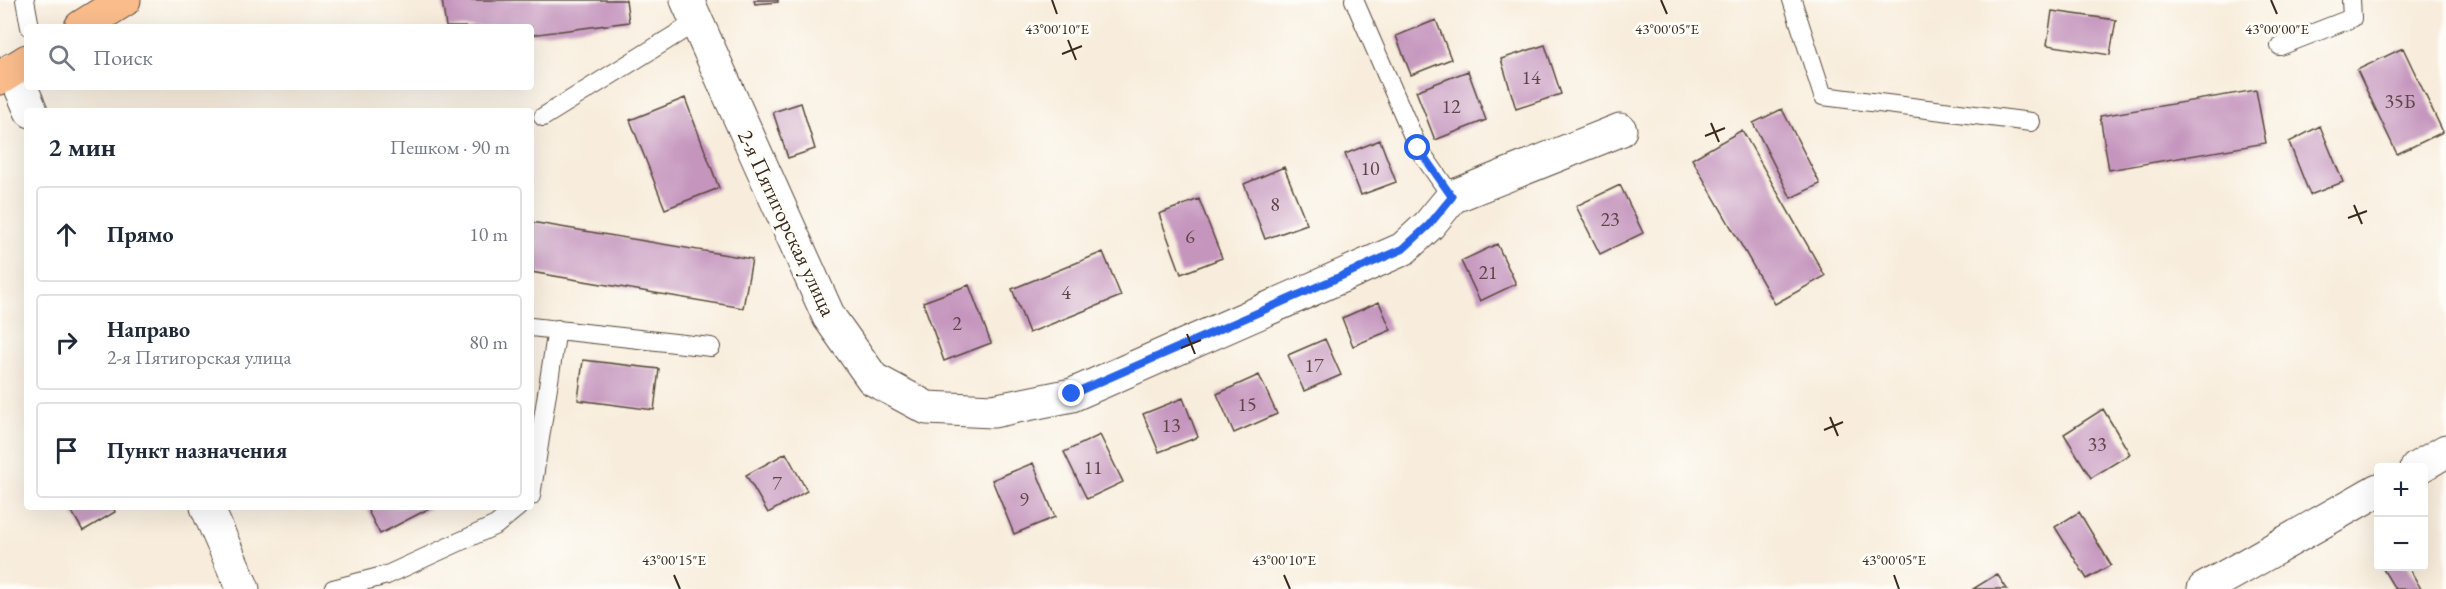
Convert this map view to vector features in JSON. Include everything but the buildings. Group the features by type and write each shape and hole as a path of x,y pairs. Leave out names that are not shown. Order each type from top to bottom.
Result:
{"main road":[{"path":"86,24 124,0"}],"street":[{"name":"2-я Пятигорская улица","path":"691,11 829,317 873,379 927,408 993,411 1072,394 1403,249 1429,225 1452,197 1620,130"},
{"path":"13,69 30,108"},
{"path":"2426,463 2446,451"},
{"path":"2204,589 2374,493"},
{"path":"208,510 243,589"}],"lane":[{"path":"25,0 29,24"},
{"path":"1354,0 1418,148 1452,197"},
{"path":"1792,0 1823,96 2031,122"},
{"path":"2280,46 2352,18 2351,0"},
{"path":"543,117 691,11"},
{"path":"534,327 711,346"},
{"path":"534,476 556,329"},
{"path":"333,589 387,576 496,525 514,510"}],"route":[{"path":"1072,394 1403,249 1429,225 1452,197 1418,148"}]}
